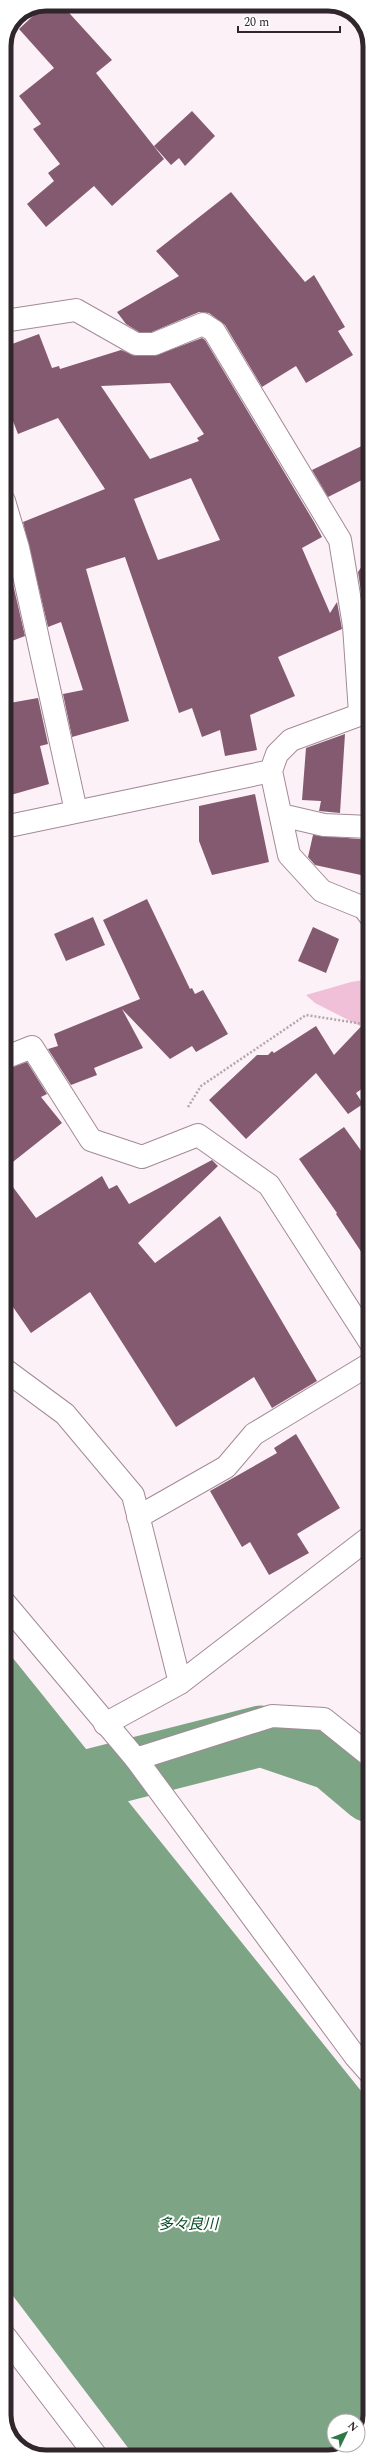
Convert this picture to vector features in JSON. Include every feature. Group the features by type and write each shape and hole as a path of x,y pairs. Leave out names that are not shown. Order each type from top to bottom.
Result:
{"street":[{"path":"11,321 76,310 136,344 154,344 203,324 214,331 340,540 354,626 363,696"},
{"path":"11,524 18,548 76,811"},
{"path":"363,713 291,740 277,754 271,771 289,855 322,891 363,908"},
{"path":"11,825 271,771"},
{"path":"281,815 324,825 363,827"},
{"path":"11,1055 32,1047 91,1140 142,1157 198,1135 269,1185 363,1331"},
{"path":"138,1517 226,1467 254,1434 363,1368"},
{"path":"11,1374 65,1414 133,1496 180,1683"},
{"path":"105,1724 180,1683 363,1542"},
{"path":"11,1610 136,1759 354,2056 363,2066"},
{"path":"136,1759 272,1716 324,1719 363,1750"},
{"path":"11,2343 92,2450"}],"path":[{"path":"191,1138 183,1114 202,1086 306,1015 363,1024"}],"shaded area":[{"path":"363,980 363,1027 315,1003 306,995 351,982"}],"water":[{"name":"多々良川","path":"11,1656 363,2093 363,2413 326,2413 326,2450 130,2450 11,2293"}],"building":[{"path":"46,11 67,11 112,60 96,73 164,159 112,206 94,186 46,227 27,204 54,181 48,173 60,164 33,129 41,124 19,96 54,68 19,29 36,13"},
{"path":"192,111 215,136 185,166 179,158 171,165 154,146"},
{"path":"231,192 305,282 314,275 345,327 338,331 353,355 306,383 296,366 262,387 225,325 209,313 199,312 152,332 139,332 126,324 117,312 179,276 156,251"},
{"path":"39,334 52,368 59,366 60,369 121,350 136,356 154,356 202,338 205,340 322,537 302,548 330,613 337,602 342,629 278,657 295,696 250,715 257,750 225,756 220,730 202,737 192,708 179,713 125,557 86,569 129,721 72,737 63,694 83,690 61,622 48,627 23,522 105,489 58,418 18,434 11,416 11,344","holes":["170,383 204,434 197,438 199,441 150,459 101,386","191,478 220,540 158,560 134,499"]},
{"path":"363,445 363,480 328,497 312,470"},
{"path":"363,564 363,605 358,572"},
{"path":"11,575 25,636 11,641"},
{"path":"38,698 48,744 40,746 49,784 11,795 11,703"},
{"path":"345,734 340,813 319,811 321,801 302,800 306,748"},
{"path":"255,794 269,862 212,875 199,841 199,806"},
{"path":"313,835 363,839 363,875 315,865 308,857"},
{"path":"147,899 190,989 192,988 195,994 203,990 228,1034 196,1052 192,1046 170,1059 122,1009 143,1048 94,1068 97,1075 71,1085 48,1049 58,1046 54,1034 140,999 103,920"},
{"path":"93,917 105,945 66,961 54,934"},
{"path":"313,927 339,939 326,973 298,961"},
{"path":"363,1024 363,1088 356,1093 363,1104 348,1114 316,1073 246,1139 209,1100 257,1055 268,1055 272,1051 274,1053 316,1026 334,1055"},
{"path":"27,1062 47,1094 41,1097 62,1123 11,1163 11,1068"},
{"path":"344,1127 363,1153 363,1254 336,1214 337,1213 299,1159"},
{"path":"212,1160 218,1166 138,1243 155,1263 220,1216 317,1381 272,1408 254,1377 176,1427 90,1292 31,1333 11,1304 11,1184 36,1218 102,1176 109,1189 117,1185 129,1204"},
{"path":"296,1434 340,1508 297,1534 309,1553 269,1575 250,1542 242,1547 210,1491 277,1453 274,1448"}],"waterway":[{"path":"11,1824 92,1779 261,1736 332,1760 363,1786"}]}
